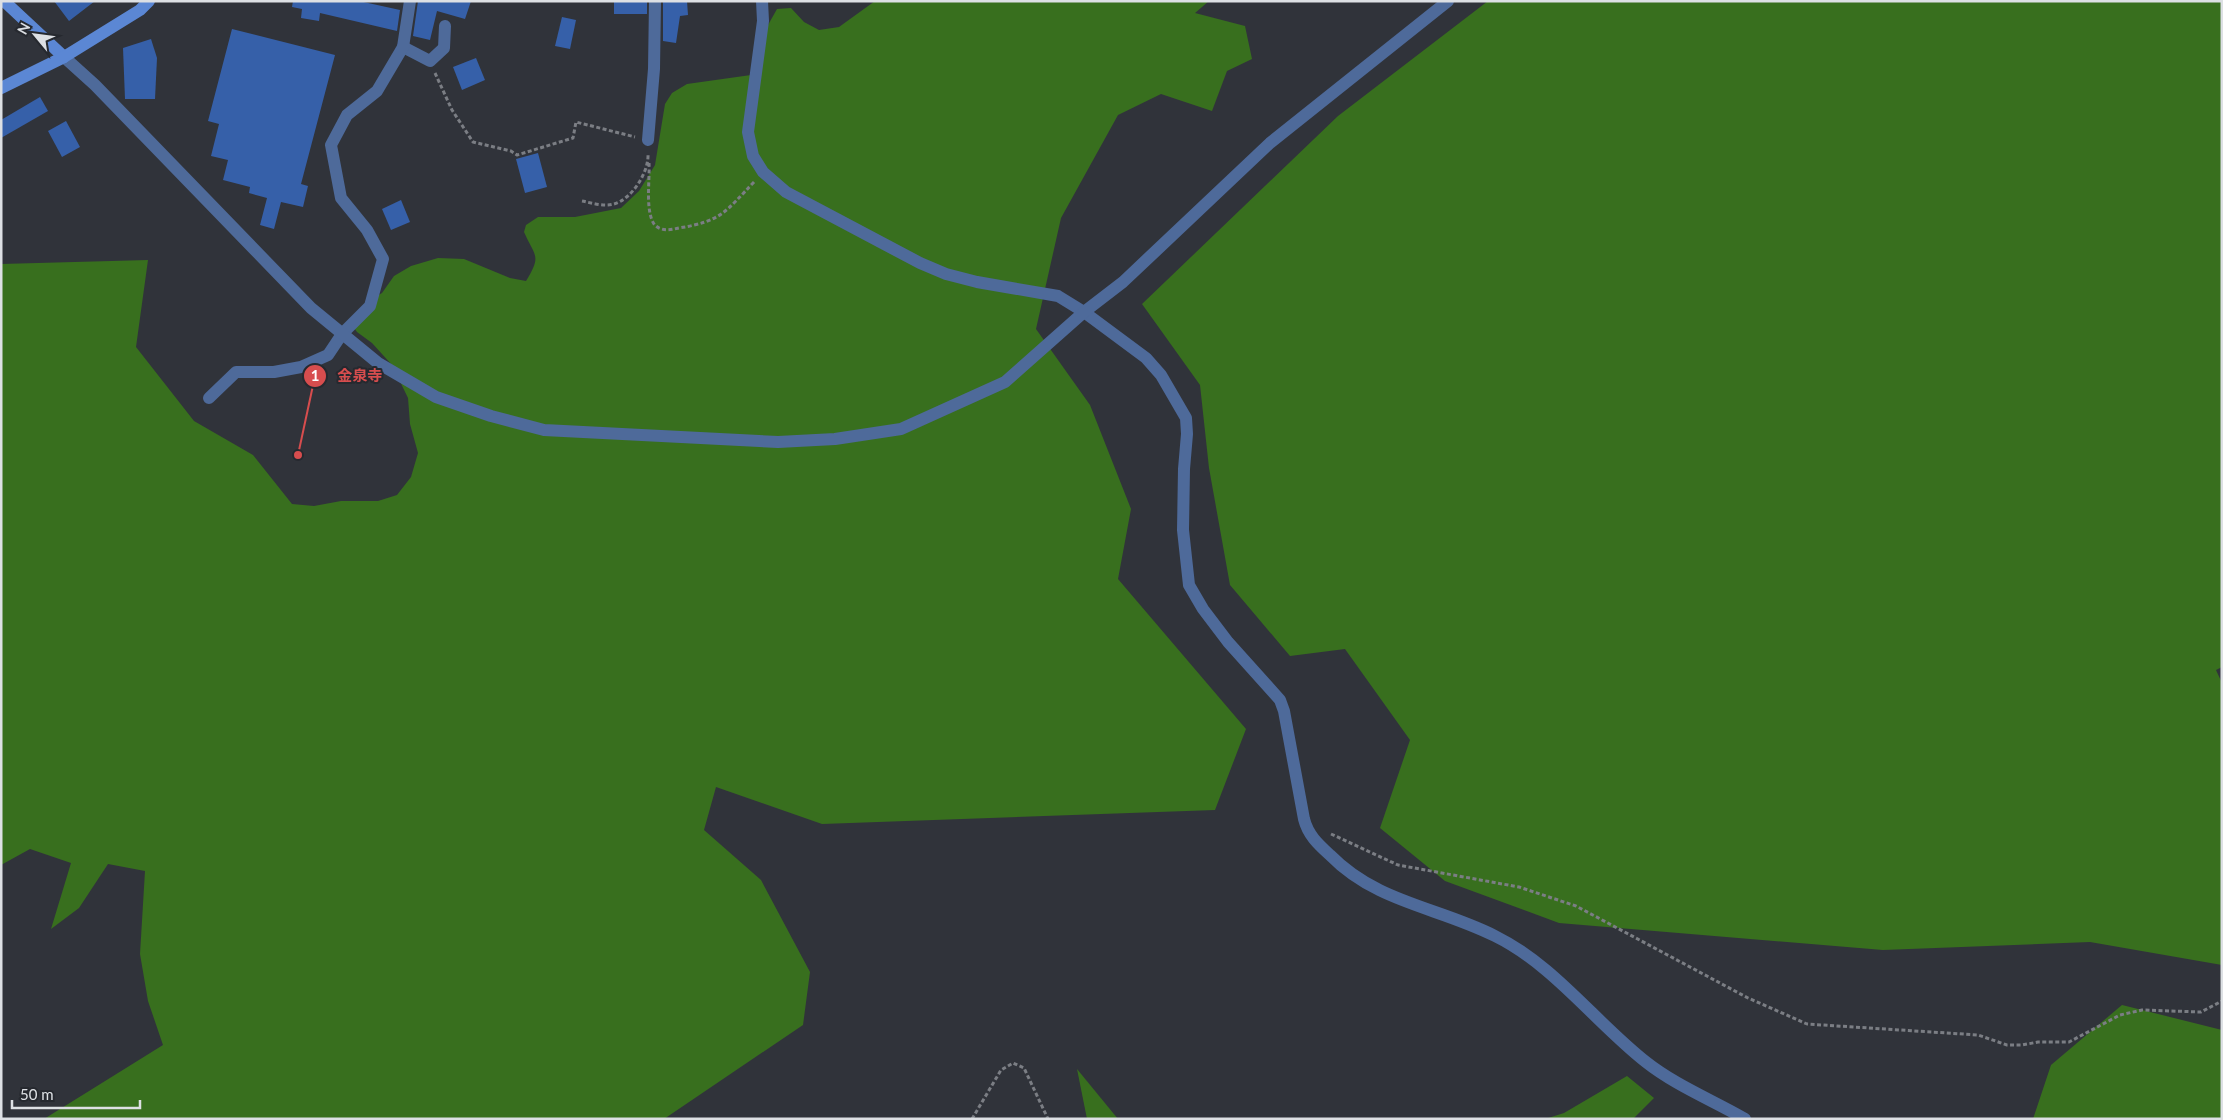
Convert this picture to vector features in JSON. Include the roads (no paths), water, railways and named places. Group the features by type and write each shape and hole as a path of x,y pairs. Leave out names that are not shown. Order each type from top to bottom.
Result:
{"main road":[{"path":"1,88 64,57 140,10 148,1"},
{"path":"5,2 64,57"}],"street":[{"path":"209,398 236,372 283,371 301,367 328,355 342,334 370,306 383,259 367,230 341,198 332,145 347,115 377,91 403,46 410,1"},
{"path":"648,140 654,69 654,1"},
{"path":"762,1 763,21 748,132 753,156 764,172 786,192 920,263 946,274 977,282 1058,296 1084,312 1146,358 1161,375 1186,418 1183,530 1189,585 1203,609 1228,642 1280,700 1286,720 1304,819 1307,829 1315,841 1341,866 1374,889 1496,936 1528,956 1647,1063 1745,1119"},
{"path":"64,57 95,85 311,308 378,363 436,397 491,416 544,430 778,442 835,440 901,429 1005,382 1084,312 1123,282 1270,143 1448,1"},
{"path":"403,46 430,61 444,48 445,26"}],"place":[{"name":"金泉寺","path":"298,455"}]}
